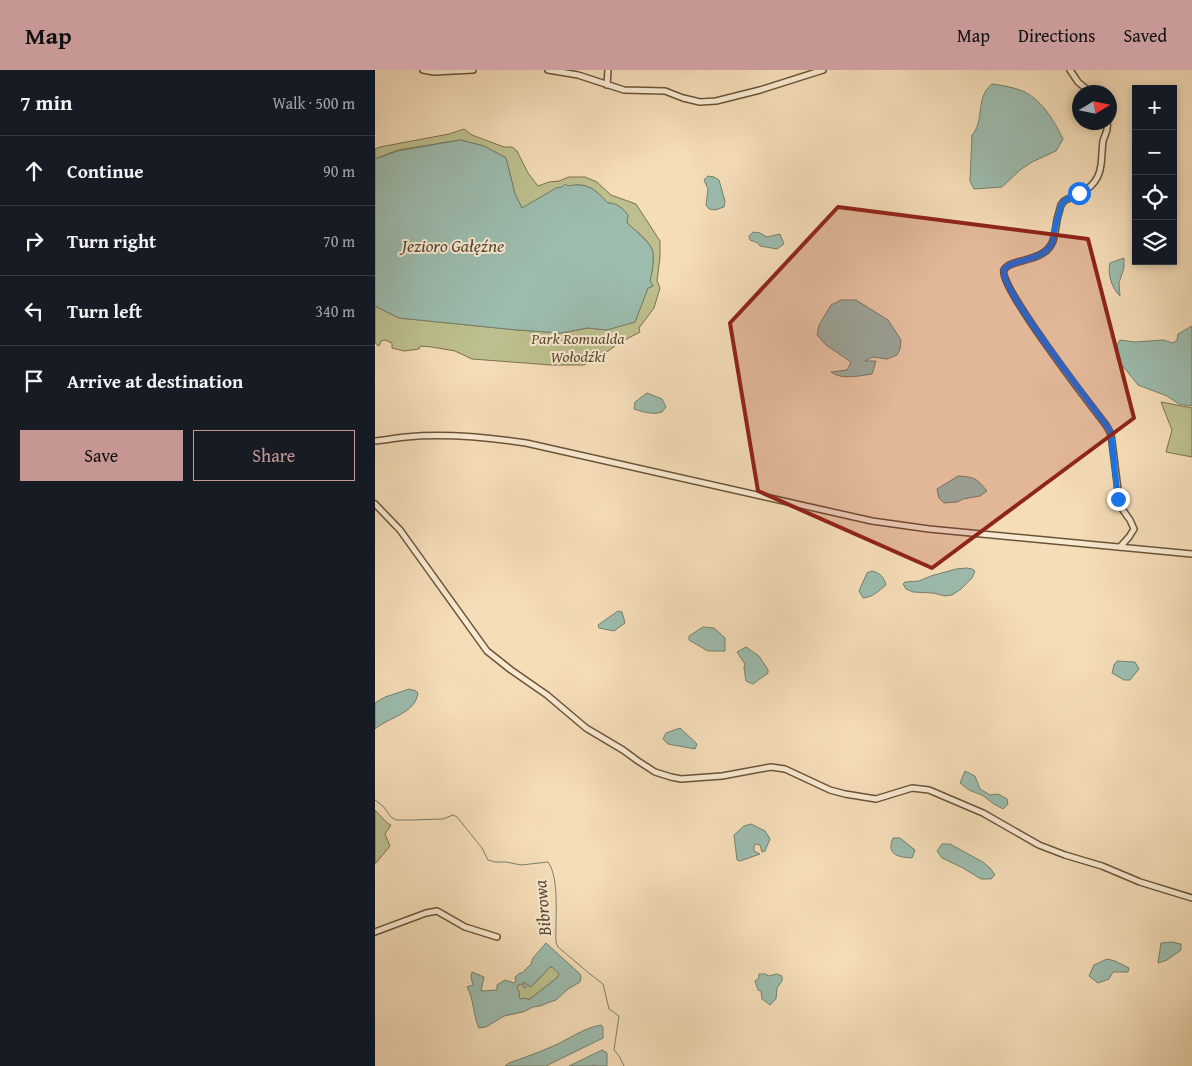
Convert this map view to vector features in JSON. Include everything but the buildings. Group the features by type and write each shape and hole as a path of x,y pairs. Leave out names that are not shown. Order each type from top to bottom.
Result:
{"street":[{"path":"423,70 434,72 473,70"},
{"path":"548,70 578,75 625,90 665,91 700,102 716,101 760,90 823,70"},
{"path":"607,85 608,70"},
{"path":"1070,70 1082,85"},
{"path":"1107,130 1103,141 1101,167 1097,179 1093,186 1064,201 1059,212 1053,243 1047,251 1033,258 1009,265 1004,269 1003,274 1032,325 1111,434 1120,506 1134,529 1120,547"},
{"path":"375,442 406,437 450,435 490,437 526,443 872,521 929,529 1192,554"},
{"path":"375,504 400,530 487,651 547,695 586,728 655,772 681,779 722,776 771,767 785,769 830,790 876,799 912,788 929,790 983,814 1039,845 1102,866 1140,882 1192,898"},
{"path":"375,932 437,911 465,927 497,937"}],"highlighted area":[{"path":"838,207 1088,239 1134,418 932,568 758,491 730,323"}],"green space":[{"name":"Park Romualda Wołodźki","path":"464,129 472,135 504,147 512,147 517,151 528,173 538,186 569,177 585,177 597,182 611,195 636,204 660,241 657,281 660,288 654,308 639,328 640,332 584,365 551,365 472,359 455,351 432,347 420,346 419,349 404,351 392,348 392,343 385,340 381,341 379,346 375,343 375,306 399,318 562,333 588,328 606,330 635,322 648,288 653,286 650,281 653,252 650,246 627,223 628,215 624,210 617,205 608,203 586,186 564,185 522,208 515,194 506,158 484,146 460,140 398,150 375,159 375,149 380,147 449,134"},
{"path":"1161,402 1192,408 1192,457 1166,452 1172,430"},
{"path":"375,810 391,825 385,834 390,846 375,864"},
{"path":"550,967 559,974 558,977 530,999 520,1000 518,985 524,981 526,985 531,987"}],"water":[{"path":"992,84 1020,90 1034,98 1051,117 1063,139 1056,151 1020,170 1002,187 974,189 970,181 972,135 978,123 984,95"},
{"name":"Jezioro Gałęźne","path":"460,140 484,146 506,158 515,194 522,208 565,184 569,186 586,186 598,193 608,203 617,205 624,210 628,215 627,223 641,235 653,252 650,281 653,286 648,288 635,322 607,330 588,328 561,333 399,318 375,306 375,159 398,151"},
{"path":"708,176 719,180 725,201 724,207 715,210 709,209 706,205 708,189 704,180"},
{"path":"753,232 767,237 780,234 784,244 777,249 760,246 758,243 750,240 749,236"},
{"path":"1124,258 1124,268 1119,283 1120,296 1113,285 1109,267 1110,263"},
{"path":"841,300 856,300 888,320 901,340 897,355 887,359 873,357 865,361 876,361 872,374 845,377 831,372 847,370 851,362 826,345 817,335 819,325 831,305"},
{"path":"1192,326 1192,406 1179,404 1167,396 1138,385 1117,359 1116,347 1120,340 1135,342 1163,340 1173,343 1177,340 1178,334"},
{"path":"647,393 662,399 666,407 662,412 652,413 634,409 635,402"},
{"path":"958,476 975,479 987,491 980,496 944,503 939,498 937,489"},
{"path":"967,568 975,571 972,578 952,595 945,596 913,592 906,589 903,584 956,569"},
{"path":"872,571 881,576 886,585 873,595 863,598 859,591 867,573"},
{"path":"618,611 622,612 625,623 614,631 599,628 598,625"},
{"path":"703,627 714,628 725,638 725,651 708,651 689,640 689,636"},
{"path":"746,647 759,656 768,670 768,673 753,684 746,681 745,664 737,652"},
{"path":"1117,661 1135,662 1139,669 1130,680 1124,680 1112,673"},
{"path":"409,689 418,693 412,706 375,729 375,703 385,697"},
{"path":"680,728 697,744 695,749 668,744 663,739 666,733"},
{"path":"965,771 975,776 980,789 990,795 998,794 1007,799 1008,804 1003,809 982,795 969,790 960,783"},
{"path":"751,824 765,831 770,839 765,851 762,852 760,845 756,844 754,851 760,854 740,861 737,860 734,835 744,826"},
{"path":"893,838 900,838 915,850 912,858 898,856 892,852 891,844"},
{"path":"942,844 950,844 983,862 995,875 991,879 981,879 942,858 937,851"},
{"path":"1172,942 1181,944 1181,950 1167,960 1158,963 1161,943"},
{"path":"546,943 580,974 580,982 568,989 556,1000 523,1012 504,1016 486,1027 479,1028 467,987 473,985 472,972 484,977 481,991 497,990 497,985 505,980 514,983 516,981 515,977 531,964 533,958","holes":["552,967 559,974 558,977 530,999 520,999 518,985 524,982 526,983 522,985 524,988 527,984 531,987"]},
{"path":"1107,959 1129,968 1128,972 1113,972 1109,979 1098,983 1089,976 1094,965"},
{"path":"759,974 766,974 768,976 777,974 782,976 782,981 777,988 776,999 770,1005 762,999 761,991 758,990 755,981 759,978"},
{"path":"601,1025 603,1027 603,1038 546,1066 505,1066 588,1029"},
{"path":"602,1050 607,1053 607,1066 569,1066"}],"waterway":[{"name":"Bibrowa","path":"375,800 396,820 443,819 453,815 457,817 482,848 488,860 521,865 548,862 552,869 556,889 556,942 558,947 603,984 609,1009 619,1016 614,1050 624,1066"}],"route":[{"path":"1079,193 1064,201 1061,206 1053,243 1047,251 1033,258 1009,265 1004,269 1003,274 1032,325 1109,429 1118,499"}]}
